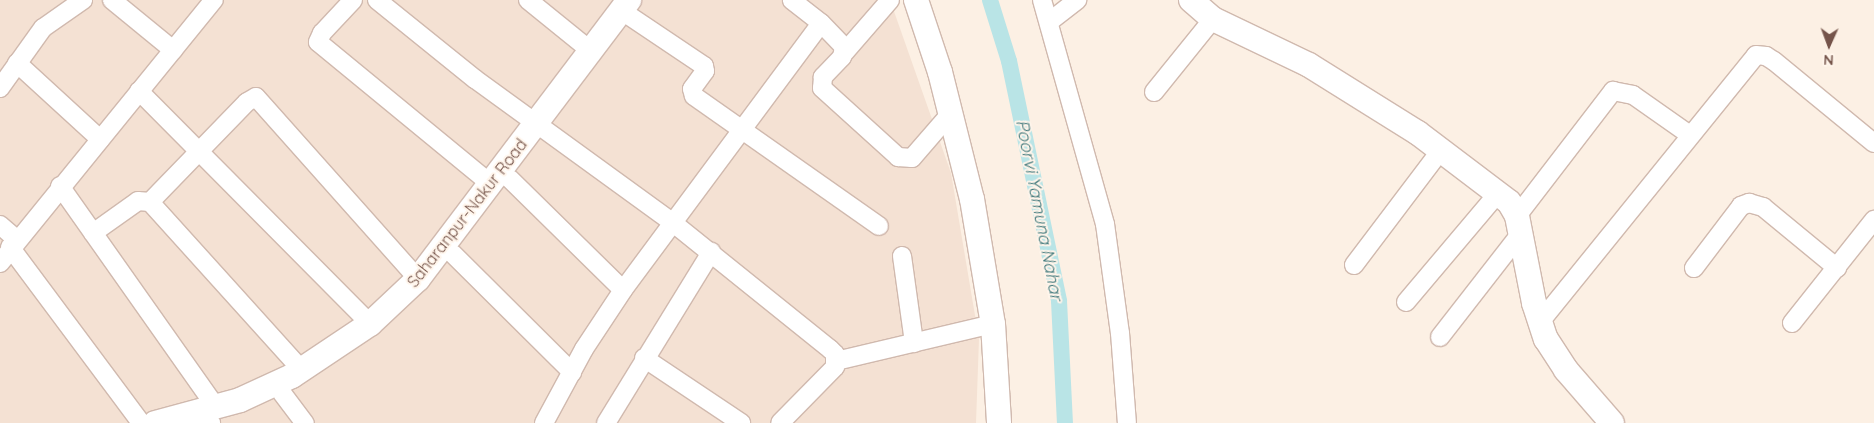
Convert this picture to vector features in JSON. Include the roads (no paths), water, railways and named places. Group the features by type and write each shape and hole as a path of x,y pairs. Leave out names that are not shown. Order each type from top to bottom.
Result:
{"main road":[{"path":"916,0 951,113 972,198 993,324 999,423"},
{"path":"1191,0 1213,19 1309,65 1441,150 1509,202 1520,224 1540,322 1546,339 1566,370 1612,423"},
{"name":"Saharanpur-Nakur Road","path":"542,127 591,51 634,6"},
{"name":"Saharanpur-Nakur Road","path":"210,419 302,370 370,324 418,279 500,182 634,6"},
{"name":"Saharanpur-Nakur Road","path":"155,423 210,419 282,393 377,333 427,287 453,254 500,182"}],"street":[{"path":"0,88 43,28 83,0"},
{"path":"112,0 173,50"},
{"path":"0,263 60,186 214,0"},
{"path":"353,0 322,33 318,42 500,182 623,290"},
{"path":"377,0 458,67 711,252 830,348 836,361"},
{"path":"528,0 591,51"},
{"path":"792,0 842,42 844,53"},
{"path":"890,0 824,77 822,88 898,157 912,158 951,113"},
{"path":"1042,0 1106,224 1120,333 1127,423"},
{"path":"1049,22 1077,0"},
{"path":"634,6 704,66 705,71 692,88 694,96 878,226"},
{"path":"1154,92 1213,19"},
{"path":"544,423 572,372 623,290 821,23"},
{"path":"1540,322 1750,60 1756,56 1766,56 1874,143"},
{"path":"17,63 100,138"},
{"path":"139,91 370,324"},
{"path":"1440,337 1613,91 1634,95 1690,135"},
{"path":"150,202 252,98 260,100 418,279"},
{"path":"1354,264 1441,150"},
{"path":"60,186 94,233 210,419"},
{"path":"1406,302 1498,193"},
{"path":"94,233 138,201 150,202 302,370"},
{"path":"1694,268 1741,206 1749,203 1763,207 1837,268"},
{"path":"1792,323 1874,220"},
{"path":"0,225 141,423"},
{"path":"613,420 644,358 711,252"},
{"path":"453,254 572,372"},
{"path":"902,256 914,343"},
{"path":"836,361 993,324"},
{"path":"644,358 740,423"},
{"path":"780,423 831,371 836,361"},
{"path":"282,393 305,423"}],"waterway":[{"name":"Poorvi Yamuna Nahar","path":"990,0 1009,61 1059,301 1065,423"}]}
